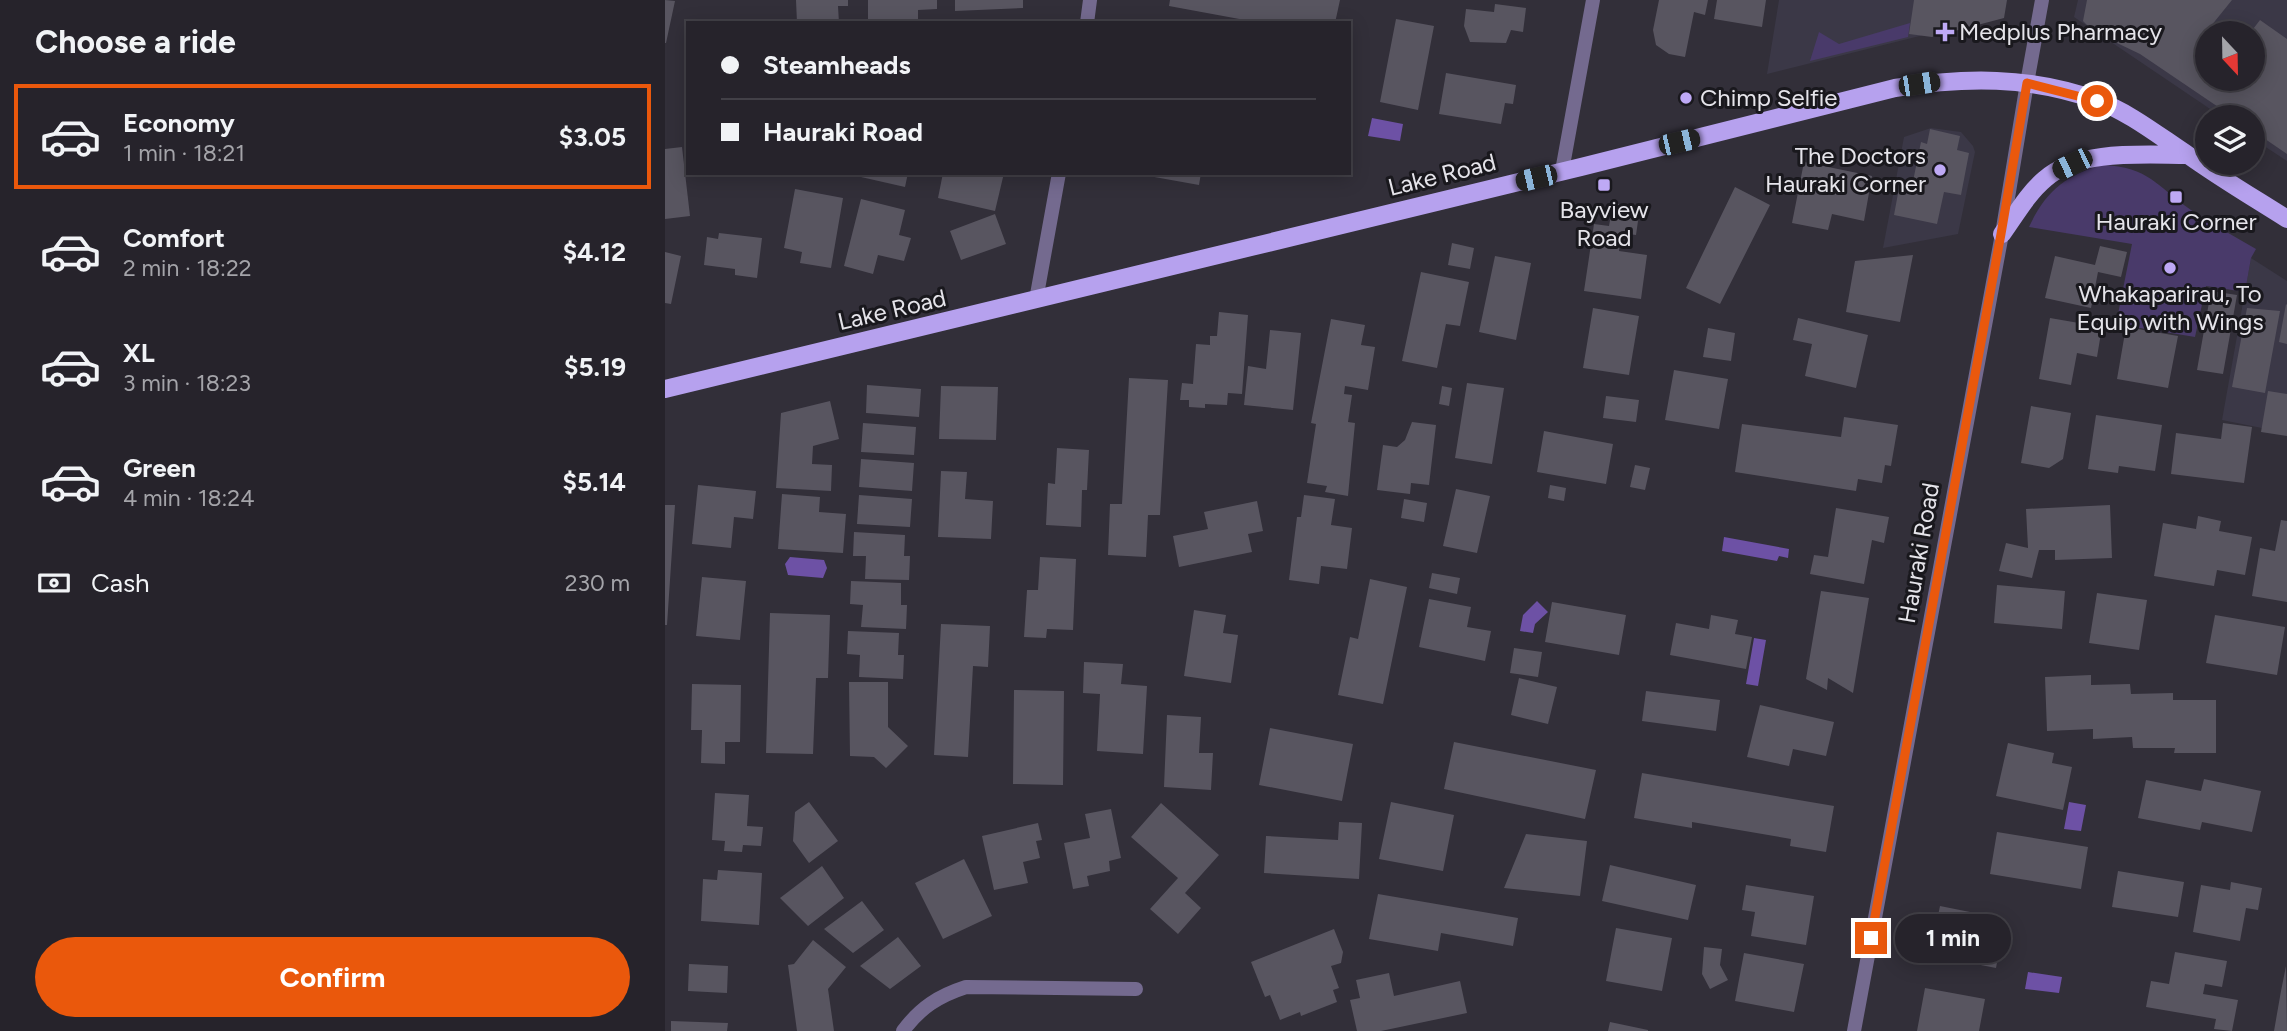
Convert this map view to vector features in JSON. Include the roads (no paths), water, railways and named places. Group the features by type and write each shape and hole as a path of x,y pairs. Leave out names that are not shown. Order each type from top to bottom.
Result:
{"main road":[{"name":"Lake Road","path":"665,389 1895,88 1969,79 2027,83 2097,101 2287,219"},
{"path":"2001,234 2045,179 2072,164 2092,158 2187,155"}],"street":[{"path":"1087,21 1090,0"},
{"path":"1562,171 1593,0"},
{"name":"Hauraki Road","path":"1854,1031 2042,0"},
{"path":"1036,300 1059,175"},
{"path":"903,1031 916,1013 929,1003 944,994 966,987 1136,989"}],"place":[{"name":"Medplus Pharmacy","path":"1945,32"},
{"name":"Chimp Selfie","path":"1686,98"},
{"name":"The Doctors Hauraki Corner","path":"1940,170"},
{"name":"Bayview Road","path":"1604,185"},
{"name":"Hauraki Corner","path":"2176,197"},
{"name":"Whakaparirau, To Equip with Wings","path":"2170,268"}]}
